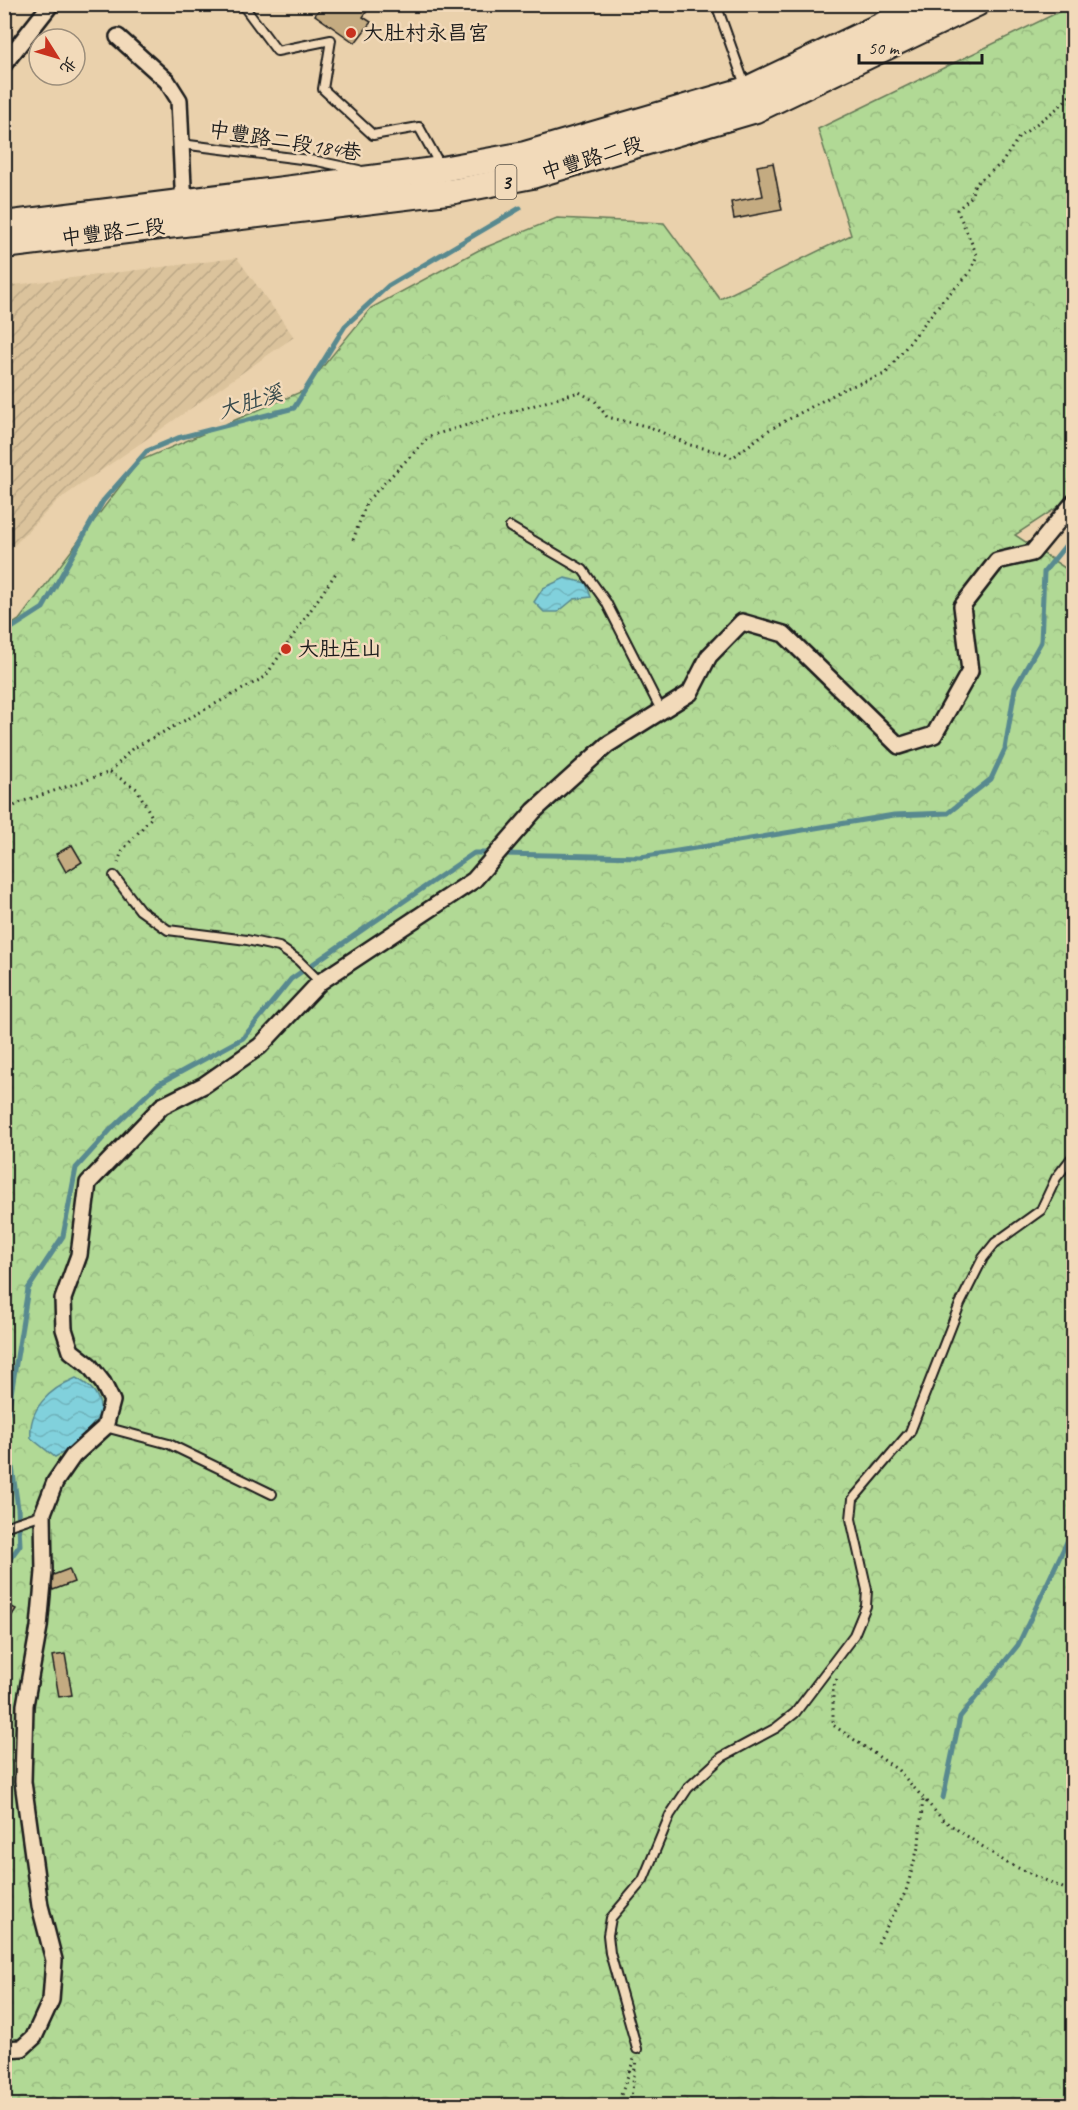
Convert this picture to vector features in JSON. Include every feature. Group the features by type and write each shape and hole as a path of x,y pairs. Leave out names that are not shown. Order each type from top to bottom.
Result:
{"main road":[{"name":"中豐路二段","path":"4,224 184,212 495,185 747,89 926,4"},
{"name":"中豐路二段","path":"4,246 386,176 442,169 631,135 756,110 977,4"}],"street":[{"path":"4,64 51,4"},
{"path":"118,37 175,90 179,100 179,144 184,212"},
{"path":"4,2049 22,2048 34,2037 51,2000 54,1960 40,1906 23,1782 25,1705 39,1627 44,1572 36,1516 55,1482 74,1456 105,1427 112,1401 104,1383 89,1365 71,1351 64,1329 63,1299 79,1256 88,1182 162,1106 204,1085 260,1046 320,981 474,880 534,811 607,745 690,693 709,656 742,622 784,634 899,746 934,735 970,671 962,606 997,561 1032,554 1074,502"}],"lane":[{"path":"242,4 277,51 331,40 323,89 373,135 419,127 442,169"},
{"path":"716,4 747,89"},
{"name":"中豐路二段184巷","path":"179,144 317,160 386,176"},
{"path":"510,527 583,570 606,602 662,712"},
{"path":"114,876 140,910 168,930 247,940 279,947 298,960 320,981"},
{"path":"637,2049 610,1953 608,1935 611,1918 643,1880 670,1815 688,1788 722,1756 776,1728 795,1713 854,1635 866,1606 867,1590 851,1519 853,1499 910,1431 960,1304 983,1257 995,1243 1041,1210 1056,1178 1074,1155"},
{"path":"105,1427 169,1444 272,1494"},
{"path":"6,1527 36,1516"}],"path":[{"path":"353,540 367,501 430,436 579,392 596,401 607,417 650,427 690,445 725,453 732,458 769,430 834,394 885,374 942,301 970,273 977,255 957,210 971,197 975,184 1001,164 1019,137 1059,107 1074,91"},
{"path":"4,812 21,802 110,772 132,749 265,677 338,570"},
{"path":"110,772 137,789 152,817 122,851 114,876"},
{"path":"837,1678 833,1688 833,1725 898,1770 943,1820 1007,1863 1074,1893"},
{"path":"878,1943 906,1891 919,1844 923,1797"},
{"path":"617,2106 637,2049"},
{"path":"630,2106 637,2049"}],"shaded area":[{"path":"237,258 294,337 57,501 5,555 5,286"}],"green space":[{"path":"1073,5 1073,497 1015,535 1074,574 1073,2105 5,2106 5,629 19,620 139,461 303,391 371,308 479,250 557,218 664,223 720,299 851,235 818,129"}],"water":[{"path":"565,578 586,583 591,597 574,599 558,612 544,612 534,602 543,588"},
{"path":"76,1378 94,1392 101,1414 76,1446 55,1457 31,1438 33,1418 37,1409 50,1394"}],"building":[{"name":"大肚村永昌宮","path":"323,4 372,4 363,17 371,22 355,43 315,15"},
{"path":"773,163 782,210 734,219 731,202 763,196 757,166"},
{"path":"72,845 82,862 66,872 56,854"},
{"path":"69,1569 74,1582 53,1590 48,1577"},
{"path":"4,1603 16,1609 4,1628"},
{"path":"65,1654 72,1695 59,1697 52,1656"}],"waterway":[{"name":"大肚溪","path":"4,633 43,608 103,501 147,451 178,438 294,408 345,326 388,286 520,208"},
{"path":"502,854 641,857 894,815 948,813 991,779 1005,749 1015,688 1041,642 1044,572 1074,535"},
{"path":"4,1567 20,1545 18,1508 6,1425 28,1289 63,1236 76,1168 113,1127 157,1085 243,1038 291,979 474,853 493,853"},
{"path":"943,1798 960,1717 1018,1645 1074,1527"}],"place":[{"name":"大肚村永昌宮","path":"351,33"},
{"name":"大肚庄山","path":"286,649"}]}
